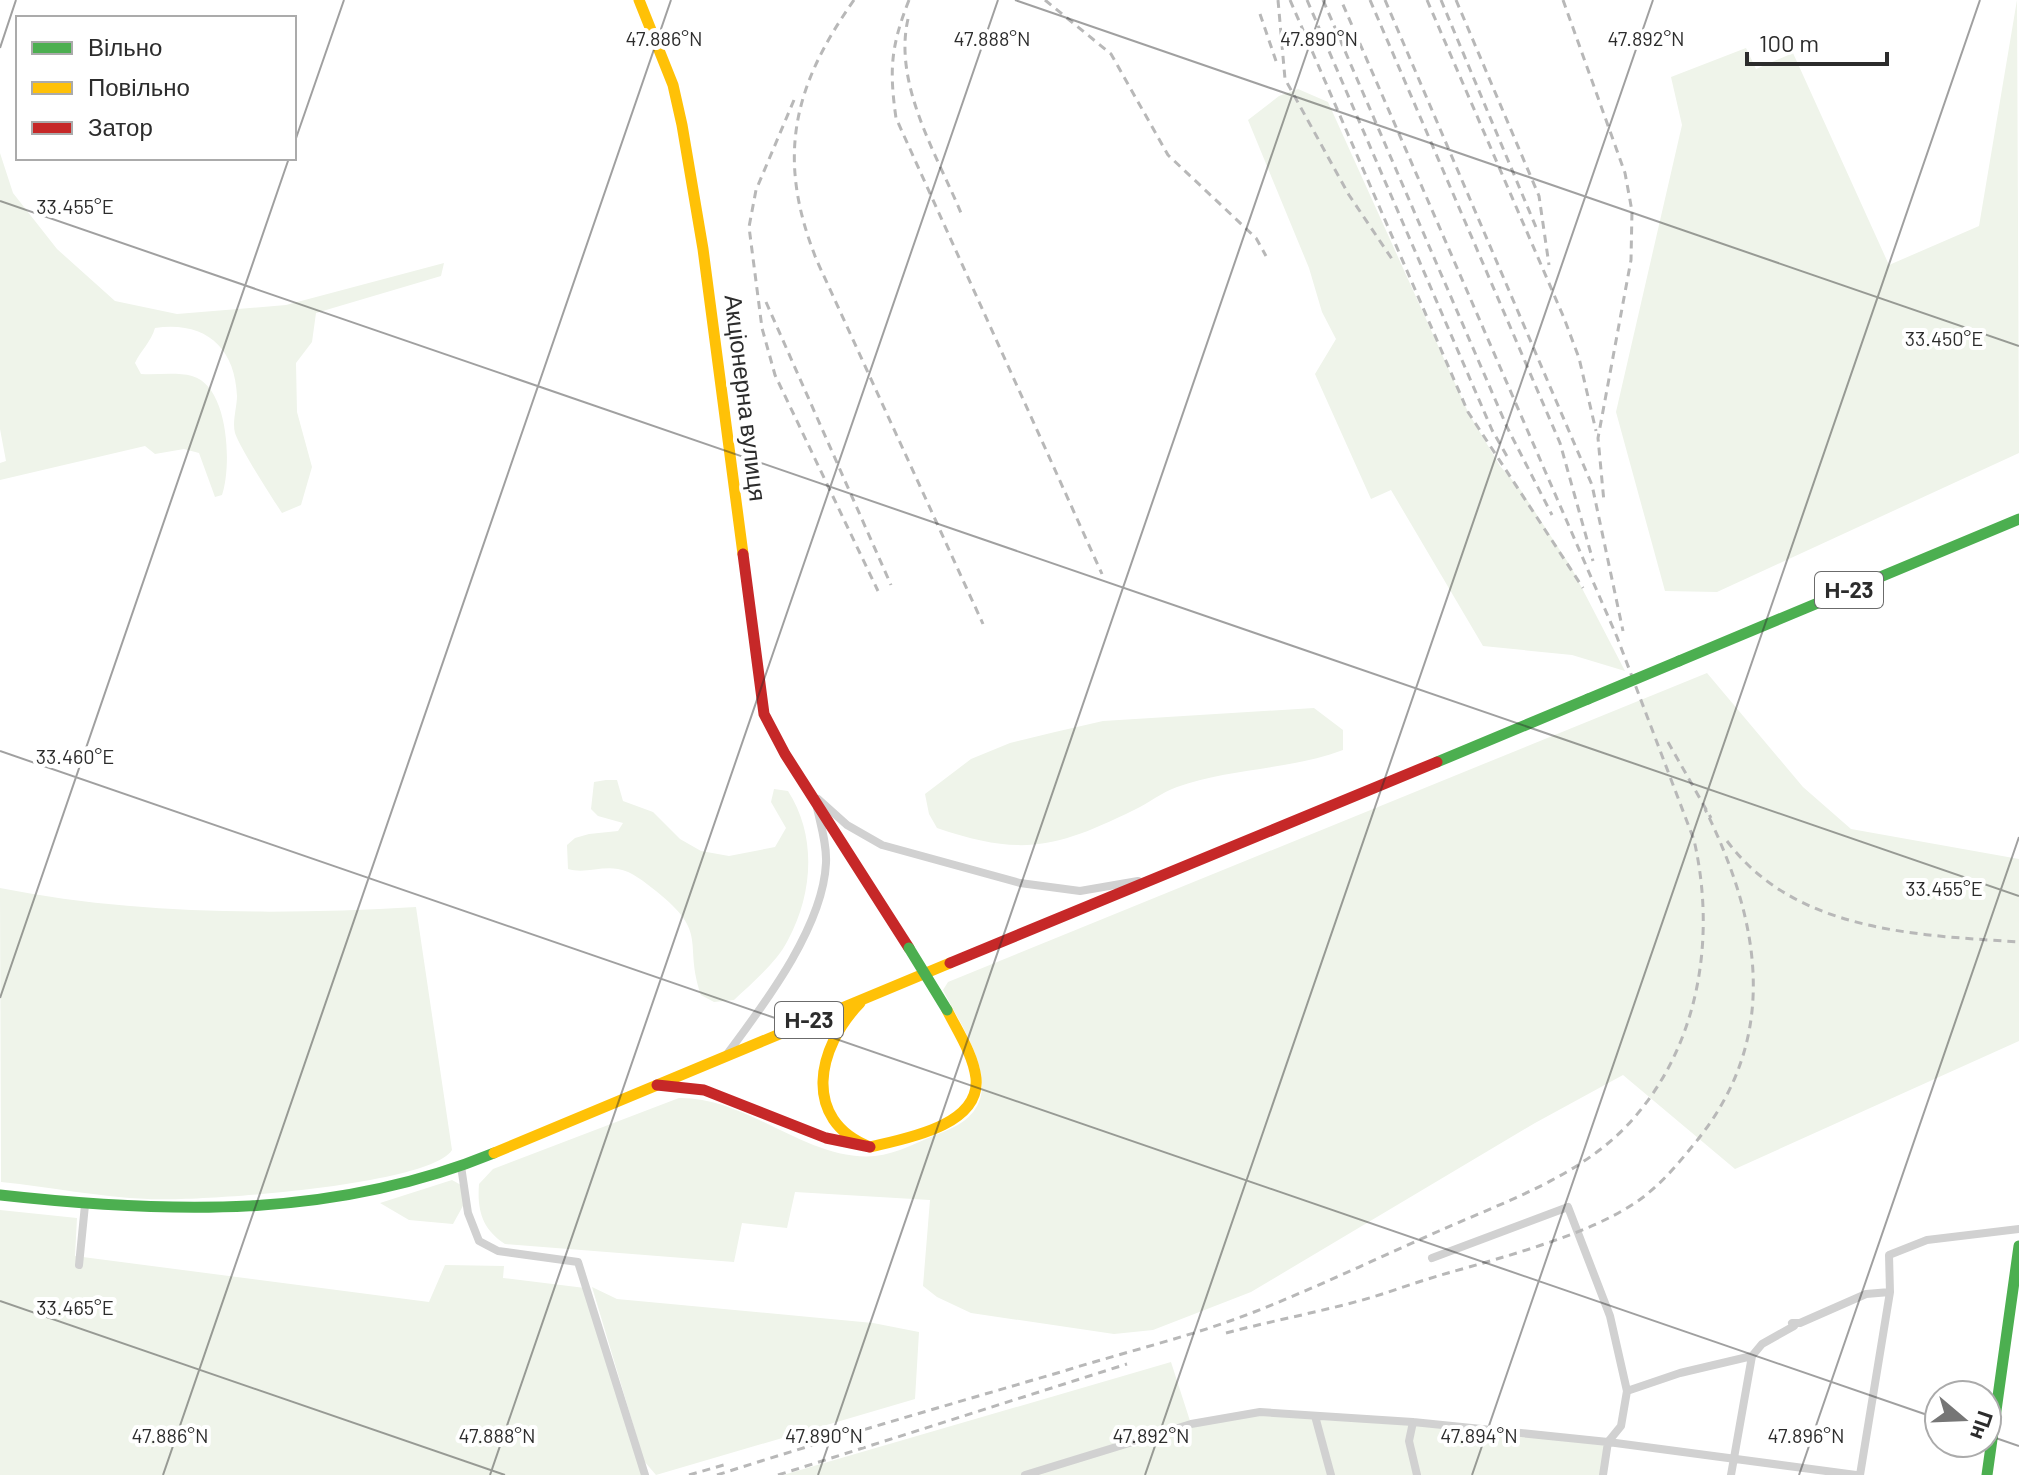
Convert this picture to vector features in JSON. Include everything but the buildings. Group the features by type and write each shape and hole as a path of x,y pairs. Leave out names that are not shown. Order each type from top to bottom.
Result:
{"main road":[{"name":"Акціонерна вулиця","path":"639,0 673,85 682,125 703,249 761,698 779,745 947,1010 974,1070 974,1097 957,1117 945,1124 870,1147"},
{"name":"Н-23","path":"0,1195 164,1210 271,1204 391,1186 461,1166 2019,519"},
{"path":"867,997 849,1012 834,1035 824,1080 830,1115 838,1129 870,1147"},
{"path":"654,1085 704,1090 835,1142 870,1147"},
{"path":"1987,1475 2019,1246"}],"street":[{"path":"814,796 847,825 873,841 1020,883 1096,891 1158,876"},
{"path":"728,1053 768,1000 817,905 827,860 814,796"},
{"path":"461,1166 468,1213 479,1241 498,1251 578,1262 645,1475"},
{"path":"79,1265 85,1205"},
{"path":"1432,1258 1568,1207 1610,1316 1627,1391 1621,1426 1608,1442 1603,1475"},
{"path":"1025,1475 1191,1424 1260,1412 1413,1422 1608,1442 1858,1475 1890,1292 1889,1255 1927,1240 2019,1229"},
{"path":"1731,1475 1752,1356 1762,1344 1794,1326 1792,1323 1800,1323 1866,1294 1890,1292"},
{"path":"1627,1391 1680,1373 1752,1356"},
{"path":"1315,1416 1331,1475"},
{"path":"1413,1422 1409,1441 1417,1475"}],"shaded area":[{"path":"2017,0 2019,453 1717,592 1665,591 1616,412 1682,125 1671,77 1746,48 1756,69 1793,53 1889,265 1979,226"},
{"path":"1298,89 1328,102 1468,412 1500,466 1520,489 1571,567 1625,671 1572,655 1483,646 1391,490 1371,499 1315,374 1336,339 1322,312 1309,268 1248,120 1279,96"},
{"path":"0,153 13,193 57,249 115,301 177,314 286,305 444,263 441,276 316,313 312,342 296,363 297,412 312,467 301,505 282,513 238,441 234,429 235,378 223,351 202,333 173,327 155,328 135,363 141,374 192,376 204,383 214,395 225,428 227,447 222,495 215,497 199,453 184,449 155,454 145,446 0,480 0,463 6,461 0,429"},
{"path":"1707,673 1803,787 1851,829 2019,859 2019,1041 1735,1169 1623,1075 1535,1123 1251,1292 1153,1330 1114,1334 971,1313 937,1297 923,1286 930,1200 795,1192 787,1228 742,1223 734,1262 505,1244 486,1225 479,1202 479,1184 493,1169 679,1098 705,1100 730,1107 802,1140 850,1155 883,1155 943,1132 965,1120 978,1104 982,1087 973,1048 943,990 948,982"},
{"path":"1314,708 1343,730 1343,750 1302,762 1218,776 1177,787 1107,823 1060,840 1016,845 993,843 937,828 929,814 925,794 971,759 1010,743 1103,721"},
{"path":"617,780 623,801 653,812 680,839 701,851 729,856 775,847 786,828 771,802 774,789 788,791 804,827 807,846 807,884 803,903 783,948 764,972 734,1000 714,1002 701,995 689,929 673,906 656,891 623,870 568,869 567,845 575,838 618,831 623,823 598,816 591,809 594,782"},
{"path":"0,888 103,903 207,911 416,907 452,1150 434,1163 358,1182 212,1198 130,1198 1,1182"},
{"path":"452,1180 461,1185 464,1204 453,1224 409,1220 380,1203"},
{"path":"0,1210 77,1218 75,1256 429,1302 445,1265 504,1266 503,1278 585,1288 645,1475 0,1475"},
{"path":"592,1287 617,1299 873,1323 919,1332 915,1399 656,1475 644,1461"},
{"path":"1171,1362 1191,1424 1260,1412 1608,1442 1603,1475 783,1475"}],"railway":[{"path":"854,0 816,64 804,94 797,125 794,157 804,224 817,261 983,624"},
{"path":"909,0 893,58 896,118 1102,574"},
{"path":"1045,0 1111,54 1168,155 1256,238 1266,256"},
{"path":"1278,0 1285,79 1349,195 1394,262"},
{"path":"1290,0 1468,412 1583,588"},
{"path":"1307,0 1492,430 1508,458"},
{"path":"1323,0 1507,427 1552,515"},
{"path":"717,1475 1203,1330 1321,1284 1567,1172 1613,1139 1633,1119 1656,1089 1674,1057 1688,1023 1702,950 1703,913 1694,840 1617,637 1341,0"},
{"path":"1370,0 1560,443 1593,561"},
{"path":"1385,0 1592,485 1623,631"},
{"path":"1427,0 1564,318 1579,358 1596,431"},
{"path":"1441,0 1538,232"},
{"path":"1456,0 1539,196 1549,265"},
{"path":"1563,0 1625,173 1632,211 1631,260 1598,438 1604,502"},
{"path":"1260,14 1276,61"},
{"path":"908,19 905,44 912,94 961,213"},
{"path":"794,100 756,190 749,227 762,328 775,375 878,591"},
{"path":"766,302 891,585"},
{"path":"1668,742 1711,818"},
{"path":"1226,1333 1373,1297 1570,1235 1635,1203 1674,1167 1722,1103 1741,1063 1751,1021 1753,979 1749,937 1739,895 1705,809"},
{"path":"1727,841 1755,871 1787,894 1822,911 1899,931 2019,942"},
{"path":"778,1475 1127,1364"},
{"path":"689,1475 727,1464"}],"traffic: fast":[{"path":"1679,661 2019,519"},
{"path":"1588,699 1679,661"},
{"path":"1437,762 1588,699"},
{"path":"909,948 947,1010"},
{"path":"0,1195 126,1206 250,1206 373,1190 433,1175 494,1153"},
{"path":"1987,1475 2019,1246"}],"traffic: slow":[{"path":"639,0 673,85 682,125 703,249 743,554"},
{"path":"494,1153 950,963"},
{"path":"860,1003 834,1040 823,1081 825,1101 833,1119 848,1135 870,1147 938,1128 966,1108 974,1094 976,1078 972,1060 947,1010"}],"traffic: jam":[{"path":"743,554 764,714 785,754 909,948"},
{"path":"950,963 1437,762"},
{"path":"657,1085 704,1090 826,1138 870,1147"}]}
